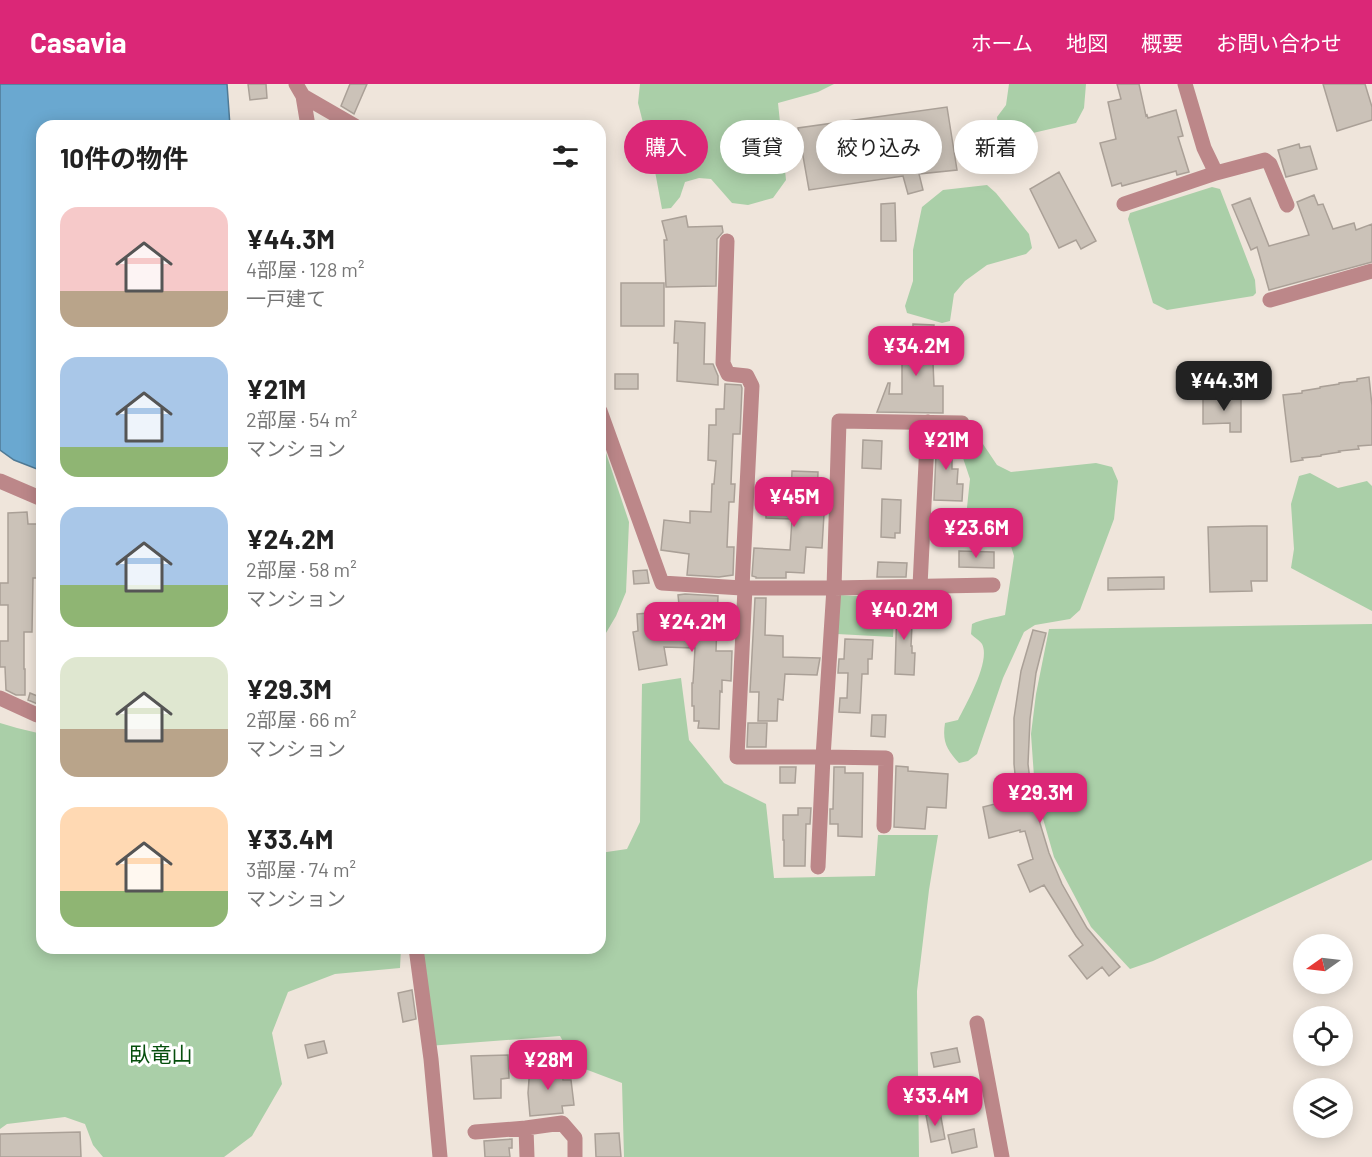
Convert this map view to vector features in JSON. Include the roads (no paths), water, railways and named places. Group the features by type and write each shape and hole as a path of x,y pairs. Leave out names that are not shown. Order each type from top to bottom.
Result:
{"street":[{"path":"1185,84 1204,148 1216,172"},
{"path":"300,90 307,120"},
{"path":"300,90 346,120"},
{"path":"1124,204 1216,172 1265,160 1270,164 1287,205"},
{"path":"727,241 723,363 728,374 747,375 752,386 737,757 886,758 884,826"},
{"path":"1270,300 1372,271"},
{"path":"818,867 834,588 839,421 963,423"},
{"path":"920,586 928,422"},
{"path":"606,428 662,583 744,588 993,585"},
{"path":"0,481 36,496"},
{"path":"0,698 36,715"},
{"path":"417,954 431,1059 440,1157"},
{"path":"977,1023 1002,1157"},
{"path":"475,1132 562,1123 575,1138 576,1157"},
{"path":"526,1128 527,1157"}],"water":[{"path":"0,84 227,84 230,120 36,120 36,469 14,460 0,450"}],"park label":[{"name":"臥竜山","path":"161,1053"}]}
